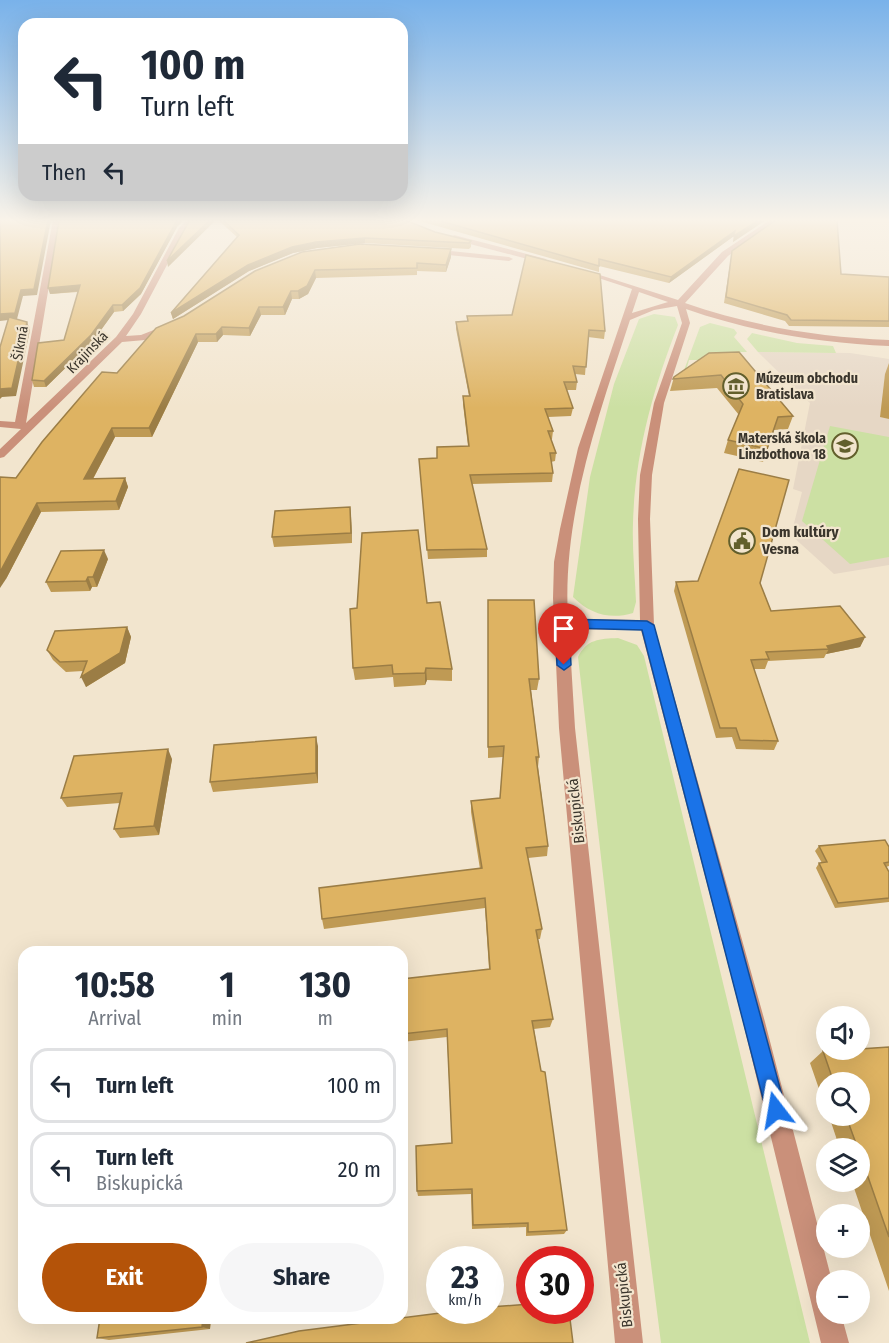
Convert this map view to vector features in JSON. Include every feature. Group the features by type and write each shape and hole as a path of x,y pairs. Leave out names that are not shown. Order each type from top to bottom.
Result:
{"street":[{"name":"Šikmá","path":"26,425 48,283"},
{"name":"Krajinská","path":"0,454 26,425 118,339 137,314 154,283"},
{"path":"619,283 711,314 785,334 889,343"},
{"path":"627,318 652,308 680,303 699,283"},
{"name":"Biskupická","path":"629,1343 567,728 561,562 583,448 636,288"},
{"path":"680,303 686,323 659,403 646,475 644,519 647,625 754,1022 816,1270"},
{"path":"118,339 147,336 175,324"},
{"path":"0,424 26,425"},
{"path":"562,624 647,625"},
{"path":"830,1324 835,1343"}],"shaded area":[{"name":"Materská škola Linzbothova 18","path":"758,352 850,353 889,359 889,565 834,574 791,535 802,492 793,489 810,403"}],"green space":[{"path":"654,314 675,317 678,325 653,397 637,472 633,533 636,602 633,613 616,616 601,614 586,608 573,597 590,477 614,384 639,319"},
{"path":"710,323 734,329 737,333 734,337 747,352 719,352 713,355 718,360 689,360 683,381 680,381 700,327"},
{"path":"752,333 797,343 833,346 836,353 758,352 747,339"},
{"path":"830,426 889,437 889,557 850,564 802,521"},
{"path":"618,638 637,645 644,656 810,1343 661,1343 618,1005 578,657 585,647 594,641"}],"building":[{"path":"0,283 35,283 34,289 21,290 15,313 0,314"},
{"path":"49,283 143,283 122,305 113,305 91,335 44,381 32,380 38,343 64,340 80,285 48,288"},
{"path":"197,283 220,283 171,313"},
{"path":"237,283 309,283 298,291 291,291 283,307 259,307 249,328 222,327 216,334 196,334 149,428 112,428 84,479 125,478 116,501 37,503 0,572 0,477 16,478 42,442 102,372 117,373 156,328 184,316"},
{"path":"520,283 601,283 605,331 589,330 586,367 573,366 577,382 564,382 573,408 545,409 553,431 548,431 556,453 550,453 553,473 470,475 487,549 427,550 419,459 437,458 437,447 469,446 463,396 470,396 456,322 468,321 467,316 512,315"},
{"path":"728,283 889,283 889,321 791,320 787,315 726,297"},
{"path":"9,317 27,322 12,388 0,389 0,347"},
{"path":"739,352 793,416 778,417 767,449 728,440 743,404 721,375 673,379 709,353"},
{"path":"739,469 789,480 760,583 771,611 840,606 865,637 827,646 829,649 766,652 769,659 751,660 778,741 740,740 736,728 720,728 676,582 698,581"},
{"path":"350,507 351,533 272,537 275,511"},
{"path":"418,530 427,603 440,602 452,669 426,668 425,673 393,674 392,665 353,668 350,609 357,608 362,533"},
{"path":"104,550 93,577 88,577 86,581 46,582 61,551"},
{"path":"488,600 534,600 539,679 529,679 539,757 536,757 548,846 526,848 542,929 536,930 553,1019 532,1021 541,1071 545,1072 567,1230 528,1232 528,1223 473,1225 472,1189 417,1191 416,1146 452,1143 447,1029 408,1033 408,978 490,969 485,898 322,919 319,888 482,868 471,801 500,798 504,746 488,747"},
{"path":"127,627 120,653 81,677 87,661 60,662 47,650 55,631"},
{"path":"316,737 316,773 210,782 214,745"},
{"path":"168,749 154,826 114,829 122,793 61,798 74,756"},
{"path":"885,840 889,847 889,862 884,863 889,872 889,898 838,903 819,863 827,862 819,846"},
{"path":"889,1047 889,1237 870,1183 870,1138 854,1138 850,1126 870,1126 870,1072 830,1072 826,1060 870,1060 870,1048"},
{"path":"516,1305 516,1324 571,1324 573,1343 246,1343 299,1331 354,1324 408,1324 408,1317 426,1315 426,1324 504,1324 504,1306"},
{"path":"99,1324 202,1324 202,1327 97,1338"}],"place":[{"name":"Múzeum obchodu Bratislava","path":"736,386"},
{"name":"Materská škola Linzbothova 18","path":"845,446"},
{"name":"Dom kultúry Vesna","path":"742,541"}],"route":[{"path":"564,665 562,624 647,625 776,1110"}]}
